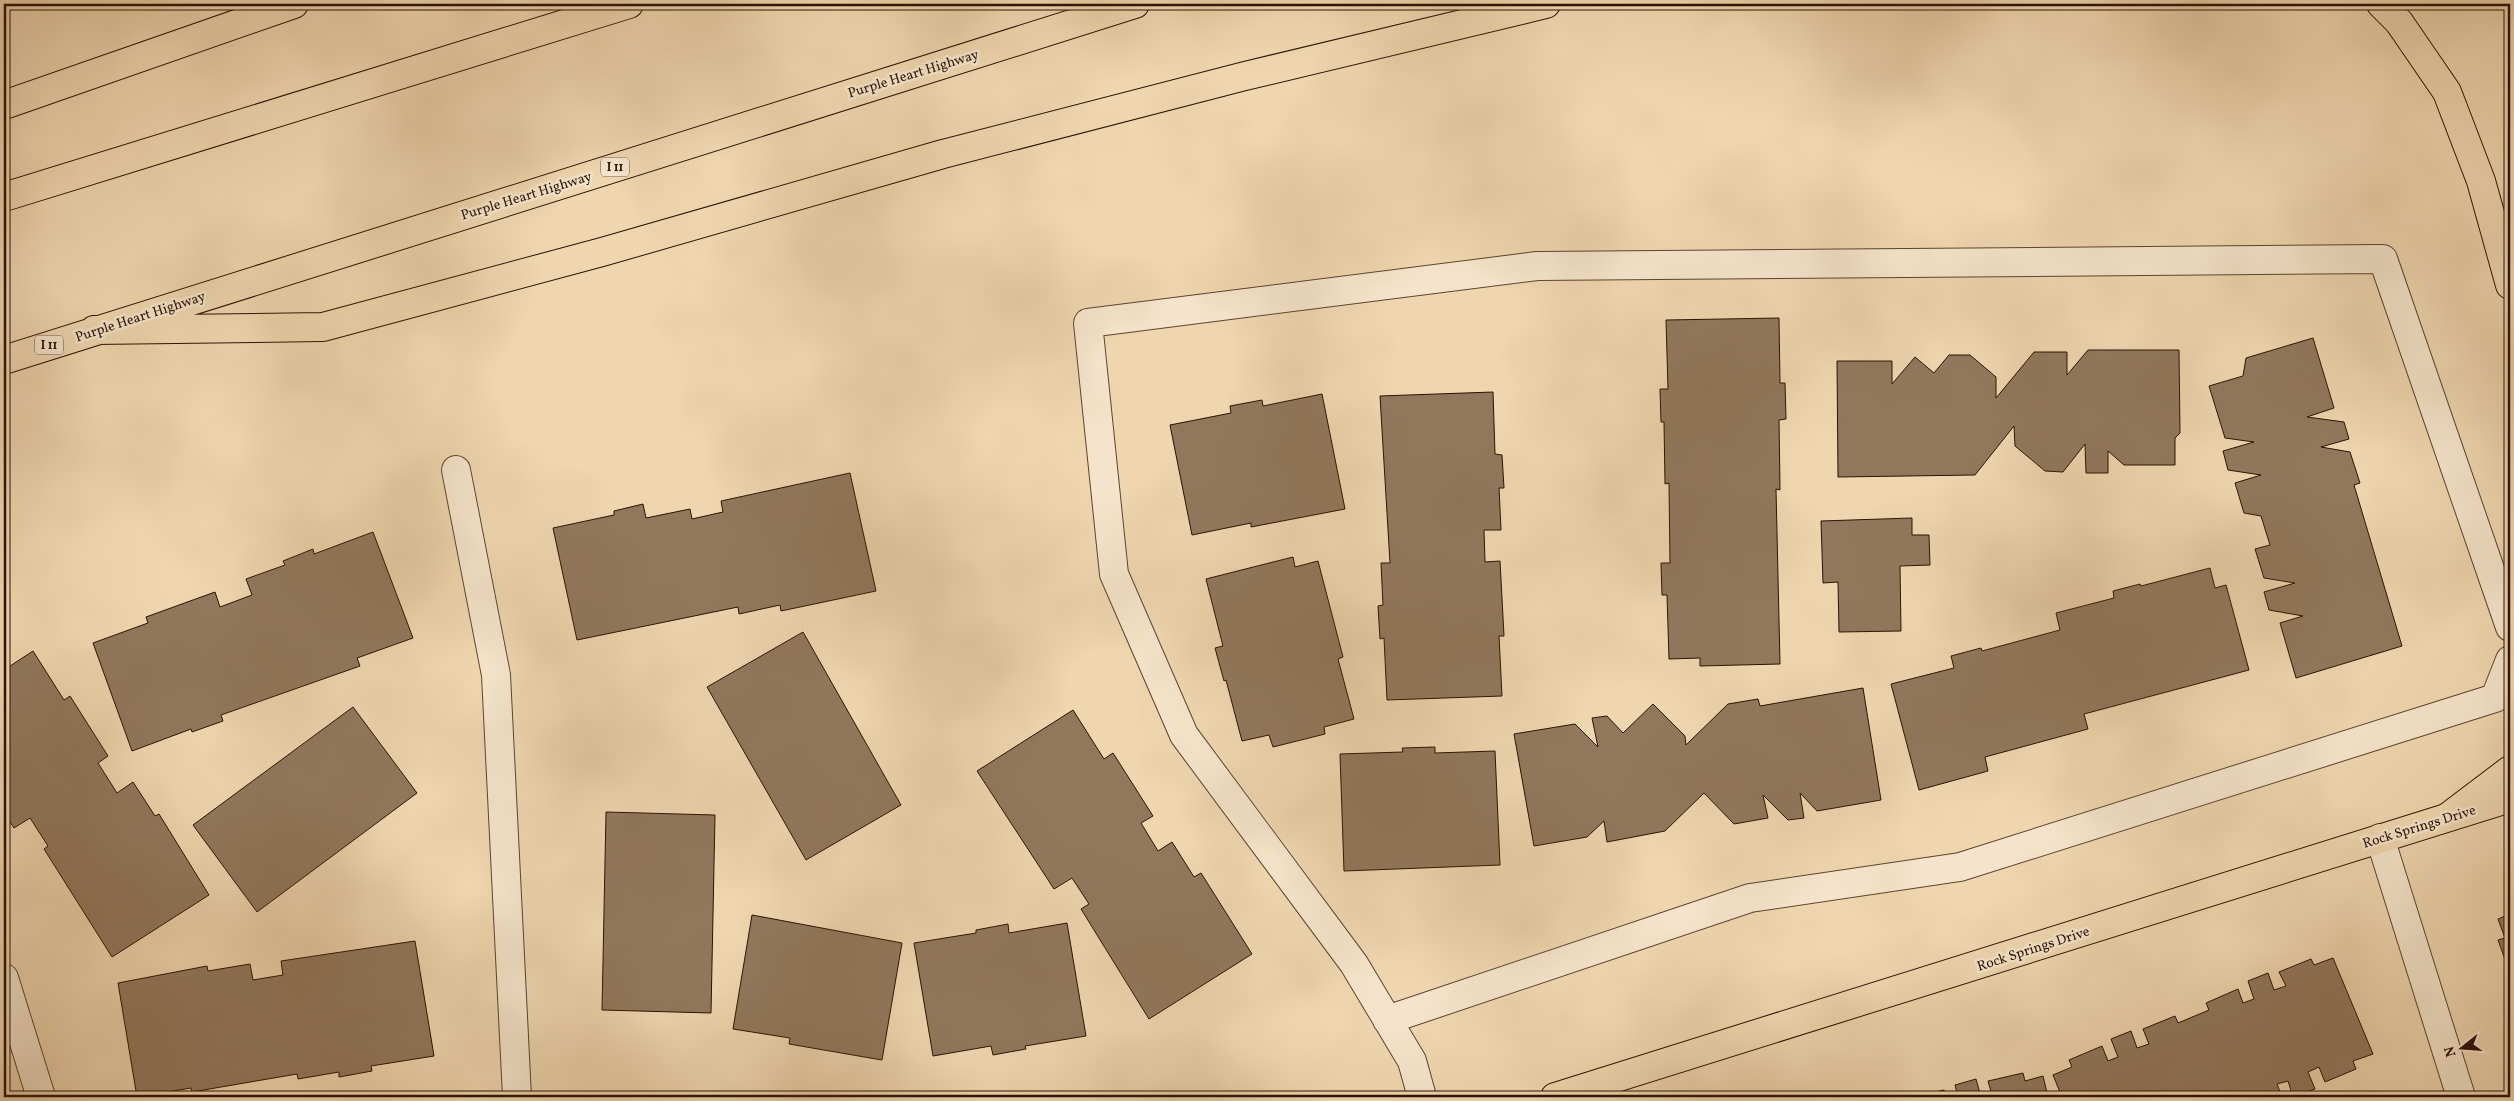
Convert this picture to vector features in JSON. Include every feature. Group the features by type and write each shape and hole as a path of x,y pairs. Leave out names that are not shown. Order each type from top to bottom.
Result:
{"main road":[{"path":"4,104 294,4"},
{"path":"4,197 629,4"},
{"name":"Purple Heart Highway","path":"4,360 94,330 1135,4"},
{"path":"94,330 323,327 602,252 943,154 1244,76 1546,4"},
{"path":"2381,4 2399,22 2447,92 2481,181 2510,285"},
{"path":"2448,816 2510,770"},
{"name":"Rock Springs Drive","path":"1555,1097 2510,798"}],"lane":[{"path":"1422,1097 1412,1061 1354,964 1184,735 1114,574 1088,323 1537,266 2383,259 2510,626"},
{"path":"456,470 496,675 517,1097"},
{"path":"1388,1020 1750,898 1960,867 2494,698 2510,660"},
{"path":"2380,838 2461,1097"},
{"path":"4,978 41,1097"}],"building":[{"path":"1779,318 1780,383 1785,383 1786,419 1779,420 1780,490 1776,489 1780,664 1700,666 1700,658 1669,659 1667,595 1662,595 1661,563 1670,563 1669,483 1665,484 1664,422 1661,422 1660,389 1668,389 1666,320"},
{"path":"2313,338 2334,408 2307,417 2344,422 2349,439 2321,447 2350,452 2360,483 2354,485 2402,646 2296,678 2280,623 2303,616 2269,610 2264,592 2295,583 2264,578 2255,549 2270,545 2261,516 2244,513 2235,483 2261,475 2228,470 2223,451 2254,442 2225,438 2209,386 2243,376 2246,358"},
{"path":"2088,350 2179,350 2180,433 2175,438 2175,465 2124,465 2108,451 2108,473 2086,473 2085,444 2063,472 2045,471 2015,446 2014,426 1975,475 1838,477 1837,361 1892,361 1892,384 1915,357 1934,373 1949,355 1970,355 1996,377 1996,398 2034,352 2067,352 2067,375"},
{"path":"1493,392 1495,454 1502,455 1504,488 1499,488 1501,530 1484,530 1485,562 1500,561 1504,636 1499,636 1502,696 1387,700 1384,638 1380,639 1378,606 1383,605 1381,563 1390,563 1380,396"},
{"path":"1322,394 1345,509 1251,527 1251,523 1192,535 1170,425 1231,413 1230,406 1262,400 1263,406"},
{"path":"850,473 876,591 781,611 780,605 739,614 738,607 577,640 553,528 614,515 614,511 643,504 646,518 690,509 692,519 723,512 721,501"},
{"path":"1912,518 1912,535 1929,535 1930,565 1900,566 1901,631 1839,632 1838,582 1823,583 1821,521"},
{"path":"373,532 413,638 357,658 360,666 221,715 223,721 192,732 191,729 132,751 93,643 148,623 146,617 215,592 220,607 252,595 246,579 285,565 283,561 313,549 314,554"},
{"path":"1293,557 1295,567 1318,561 1343,657 1338,659 1354,719 1324,727 1325,734 1273,747 1269,735 1242,741 1226,680 1224,681 1215,648 1223,646 1206,579"},
{"path":"2210,568 2215,588 2226,585 2249,670 2084,714 2088,729 1985,757 1988,771 1919,790 1891,684 1954,668 1951,656 1981,648 1982,651 2060,630 2056,613 2114,598 2113,591 2140,584 2141,586"},
{"path":"803,632 901,805 806,860 707,687"},
{"path":"33,651 64,700 70,696 108,756 98,763 117,793 133,782 155,816 159,814 209,895 112,957 44,849 48,846 30,818 14,828 4,813 4,670"},
{"path":"1863,688 1881,800 1817,811 1800,793 1804,818 1788,820 1763,795 1768,818 1734,824 1704,793 1665,831 1607,842 1604,821 1587,837 1534,846 1514,734 1575,724 1598,747 1592,718 1607,716 1623,733 1653,704 1685,736 1686,745 1728,704 1758,699 1760,706"},
{"path":"353,707 417,793 257,912 193,825"},
{"path":"1073,710 1104,759 1113,753 1153,816 1141,823 1158,851 1172,842 1194,877 1201,873 1252,954 1149,1019 1081,909 1089,904 1072,878 1054,889 977,771"},
{"path":"1435,747 1435,753 1495,751 1500,865 1344,871 1340,754 1403,752 1402,748"},
{"path":"606,812 715,815 711,1013 602,1010"},
{"path":"2510,914 2510,973 2498,940 2505,938 2498,919"},
{"path":"752,915 902,943 882,1060 789,1044 790,1038 733,1029"},
{"path":"1067,923 1086,1036 1025,1046 1026,1049 993,1055 991,1046 933,1056 914,943 976,933 976,930 1008,924 1009,933"},
{"path":"415,941 434,1056 371,1066 372,1071 339,1077 339,1072 298,1079 297,1074 192,1092 191,1088 137,1097 118,983 207,966 208,971 250,964 253,980 283,975 281,961"},
{"path":"2333,958 2373,1054 2353,1061 2356,1069 2325,1082 2319,1067 2308,1072 2315,1089 2293,1097 2288,1081 2277,1084 2282,1097 2062,1097 2053,1075 2072,1067 2069,1060 2102,1046 2108,1061 2118,1057 2111,1039 2131,1031 2137,1048 2149,1044 2143,1029 2175,1016 2178,1023 2209,1010 2206,1003 2238,989 2243,1003 2254,999 2248,981 2268,973 2274,990 2286,986 2279,972 2311,959 2314,965"},
{"path":"2023,1073 2025,1081 2043,1076 2048,1097 1984,1097 1992,1095 1988,1081"},
{"path":"1976,1079 1981,1097 1958,1097 1955,1085"},
{"path":"1944,1090 1946,1097 1911,1097"}]}
